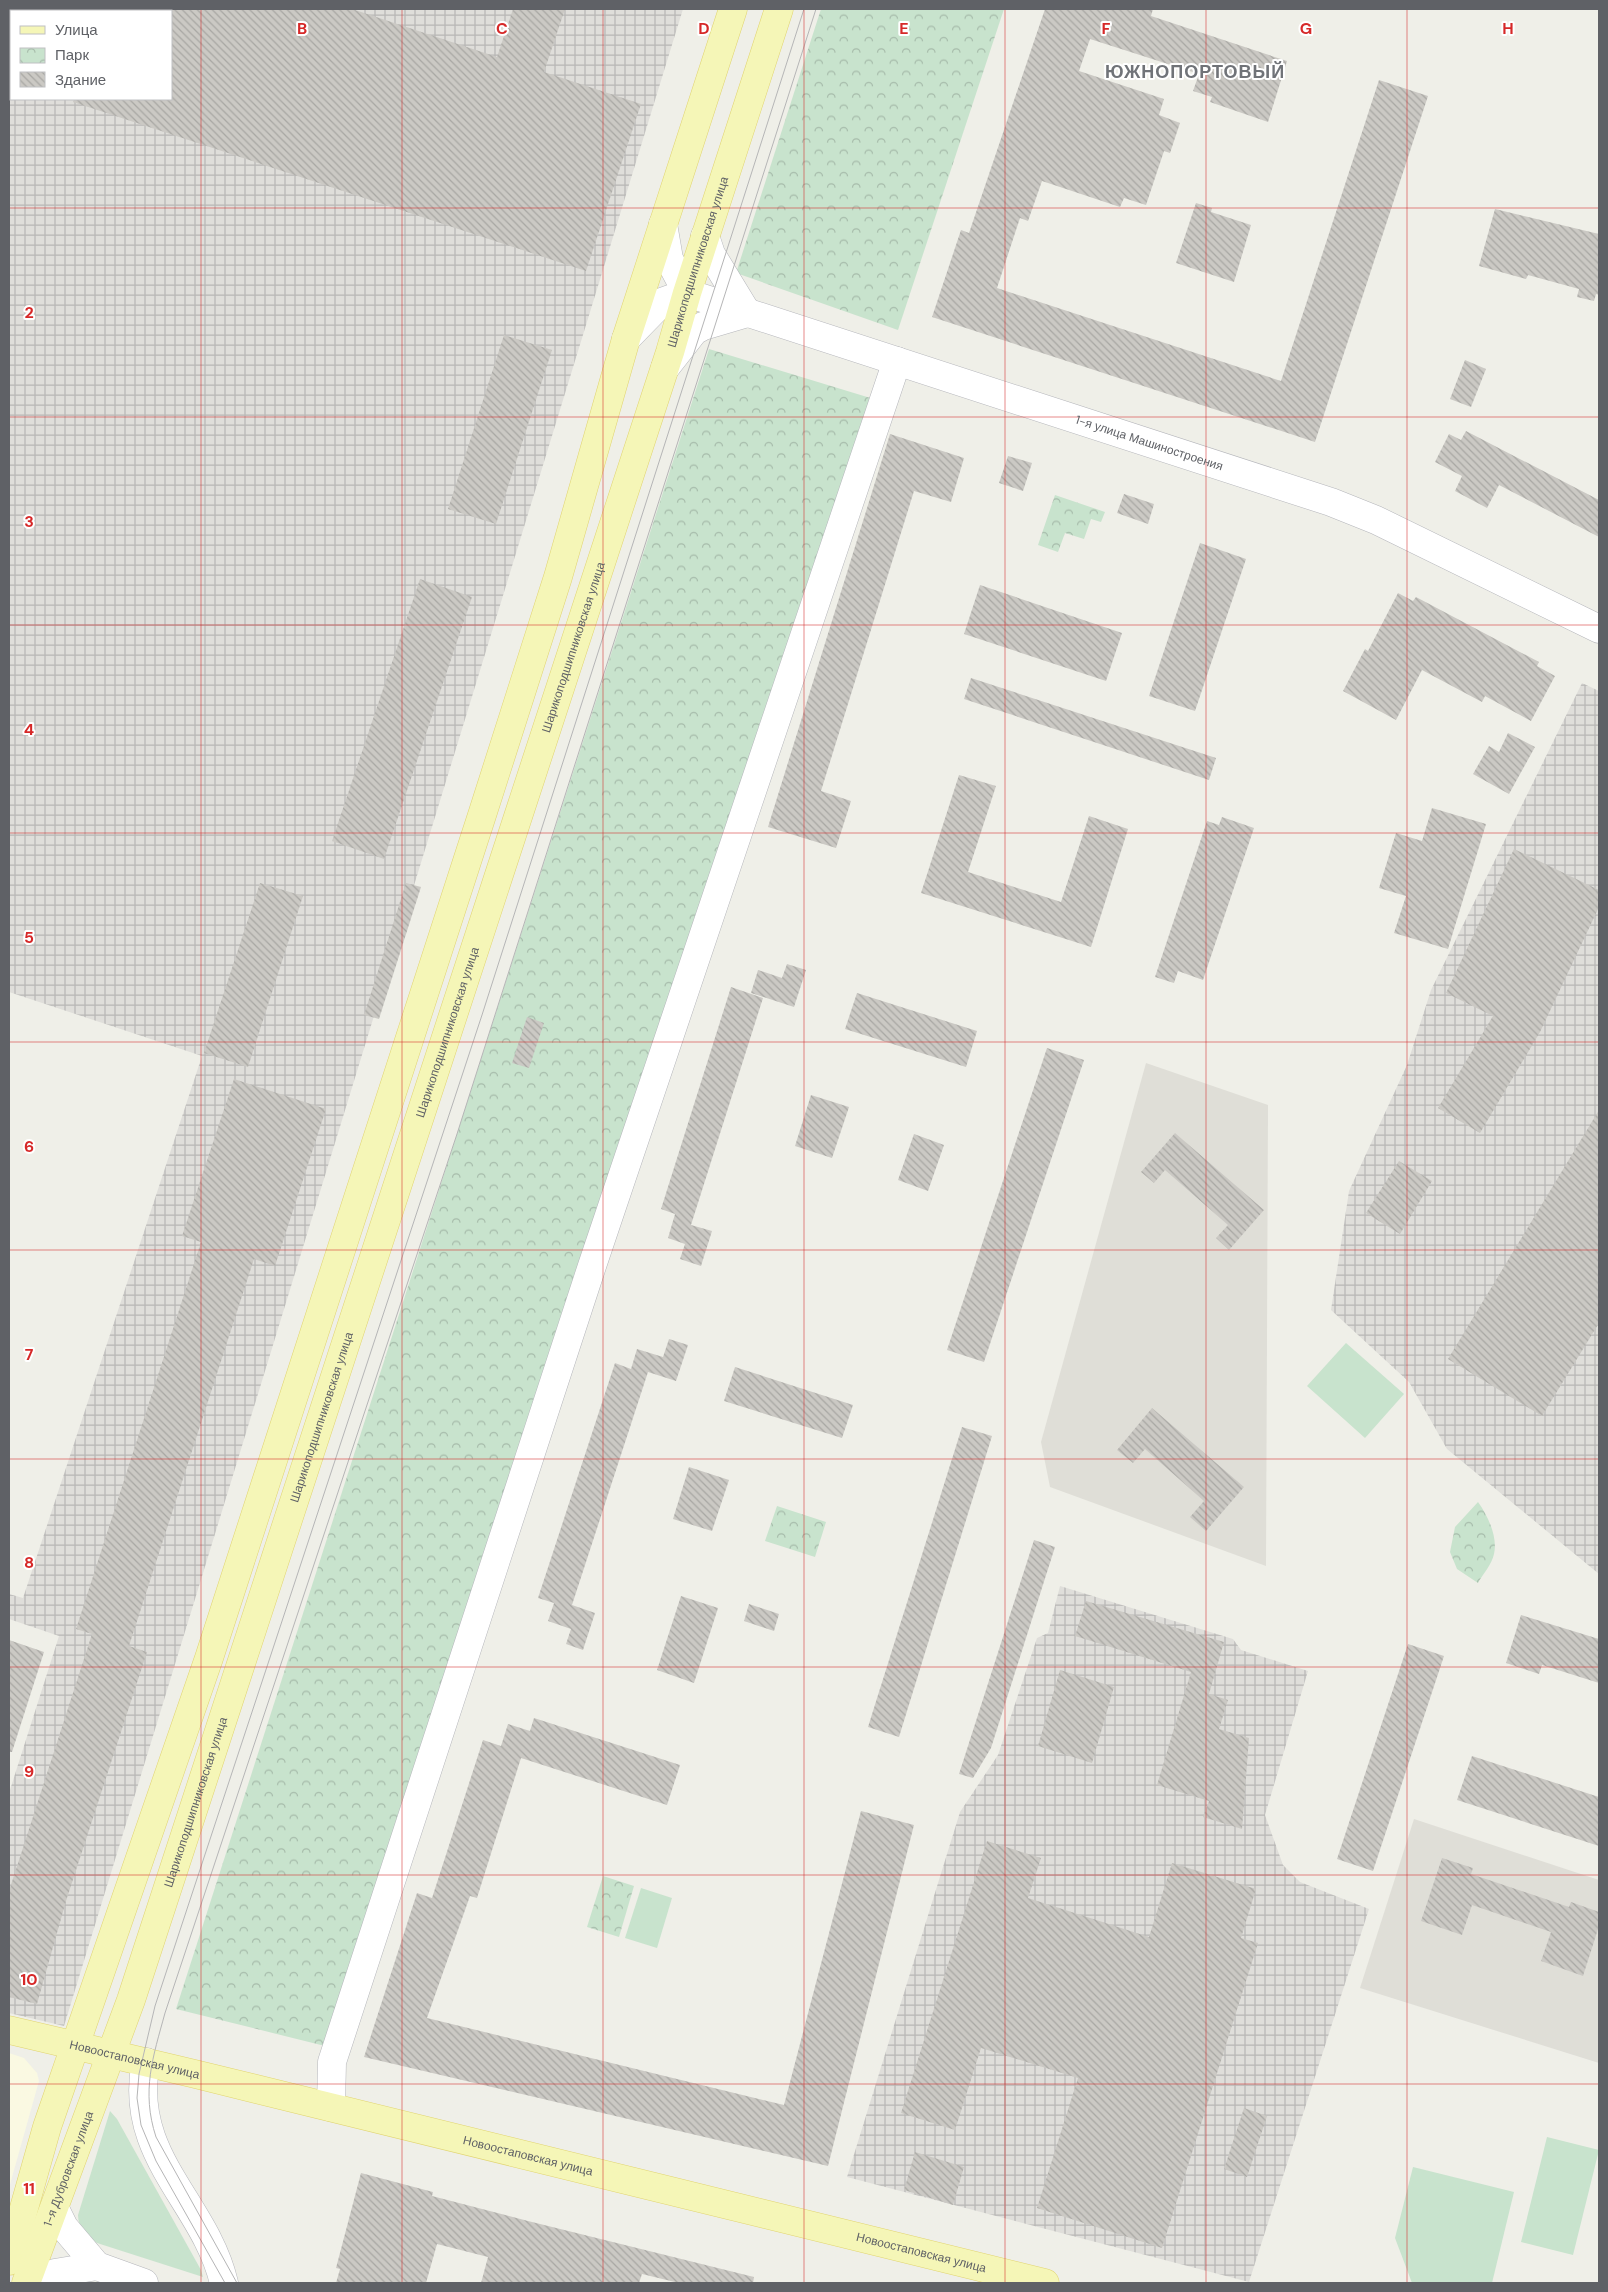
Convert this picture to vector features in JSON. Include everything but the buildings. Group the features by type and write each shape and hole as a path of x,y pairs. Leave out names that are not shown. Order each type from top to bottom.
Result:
{"main road":[{"path":"9,2261 47,2128 206,1665 483,812 558,577 626,339 733,9"},
{"name":"Шарикоподшипниковская улица","path":"111,2053 131,2000 664,370 705,236 779,9"},
{"name":"Новоостаповская улица","path":"9,2030 111,2053 1045,2283"},
{"name":"1-я Дубровская улица","path":"28,2283 111,2053"}],"street":[{"path":"626,339 662,302 687,293 669,259 663,224"},
{"path":"664,370 694,331 703,326 747,313 711,254 705,236"},
{"name":"1-я улица Машиностроения","path":"687,293 1331,502 1376,520 1599,629"},
{"path":"331,2107 332,2062 592,1266 897,361"},
{"path":"146,2062 142,2085 143,2108 150,2137 216,2258 224,2283"},
{"path":"55,2209 64,2227 97,2266"},
{"path":"28,2283 55,2273 97,2266 144,2283"}],"shaded area":[{"path":"9,9 683,9 64,2026 9,2013 9,1793 59,1636 9,1619 9,1594 23,1598 202,1056 9,992"},
{"path":"1582,683 1599,691 1599,1574 1447,1449 1409,1382 1331,1310 1349,1191 1407,1065 1431,990"},
{"path":"1146,1063 1268,1105 1266,1566 1050,1487 1041,1442"},
{"path":"1060,1586 1233,1639 1241,1650 1308,1671 1265,1815 1283,1865 1300,1882 1369,1909 1249,2282 847,2177 960,1812 998,1755 1037,1638 1048,1633"},
{"path":"1414,1819 1599,1880 1599,2063 1360,1988"},
{"path":"9,2053 24,2058 37,2073 39,2081 9,2188"}],"green space":[{"path":"821,9 1004,9 898,330 736,273"},
{"path":"709,349 877,400 325,2046 176,2009"},
{"path":"1055,495 1105,512 1101,522 1091,519 1084,539 1065,533 1058,552 1038,545"},
{"path":"1346,1343 1404,1394 1365,1438 1307,1386"},
{"path":"1478,1502 1491,1527 1495,1547 1491,1561 1478,1583 1457,1569 1450,1552 1455,1527"},
{"path":"777,1506 826,1522 815,1557 765,1541"},
{"path":"603,1876 634,1886 619,1937 587,1927"},
{"path":"641,1888 672,1898 657,1948 625,1938"},
{"path":"110,2111 117,2119 201,2270 203,2277 97,2243 89,2238 81,2228 78,2215"},
{"path":"1547,2137 1599,2150 1573,2255 1521,2242"},
{"path":"1413,2167 1514,2192 1492,2283 1412,2283 1395,2238"}],"tram line":[{"path":"225,2283 156,2161 141,2125 137,2098 139,2074 155,2006 482,1015 804,9"},
{"path":"237,2283 156,2137 149,2104 150,2074 156,2044 457,1134 816,9"}],"district":[{"name":"ЮЖНОПОРТОВЫЙ","path":"1195,72"}]}
